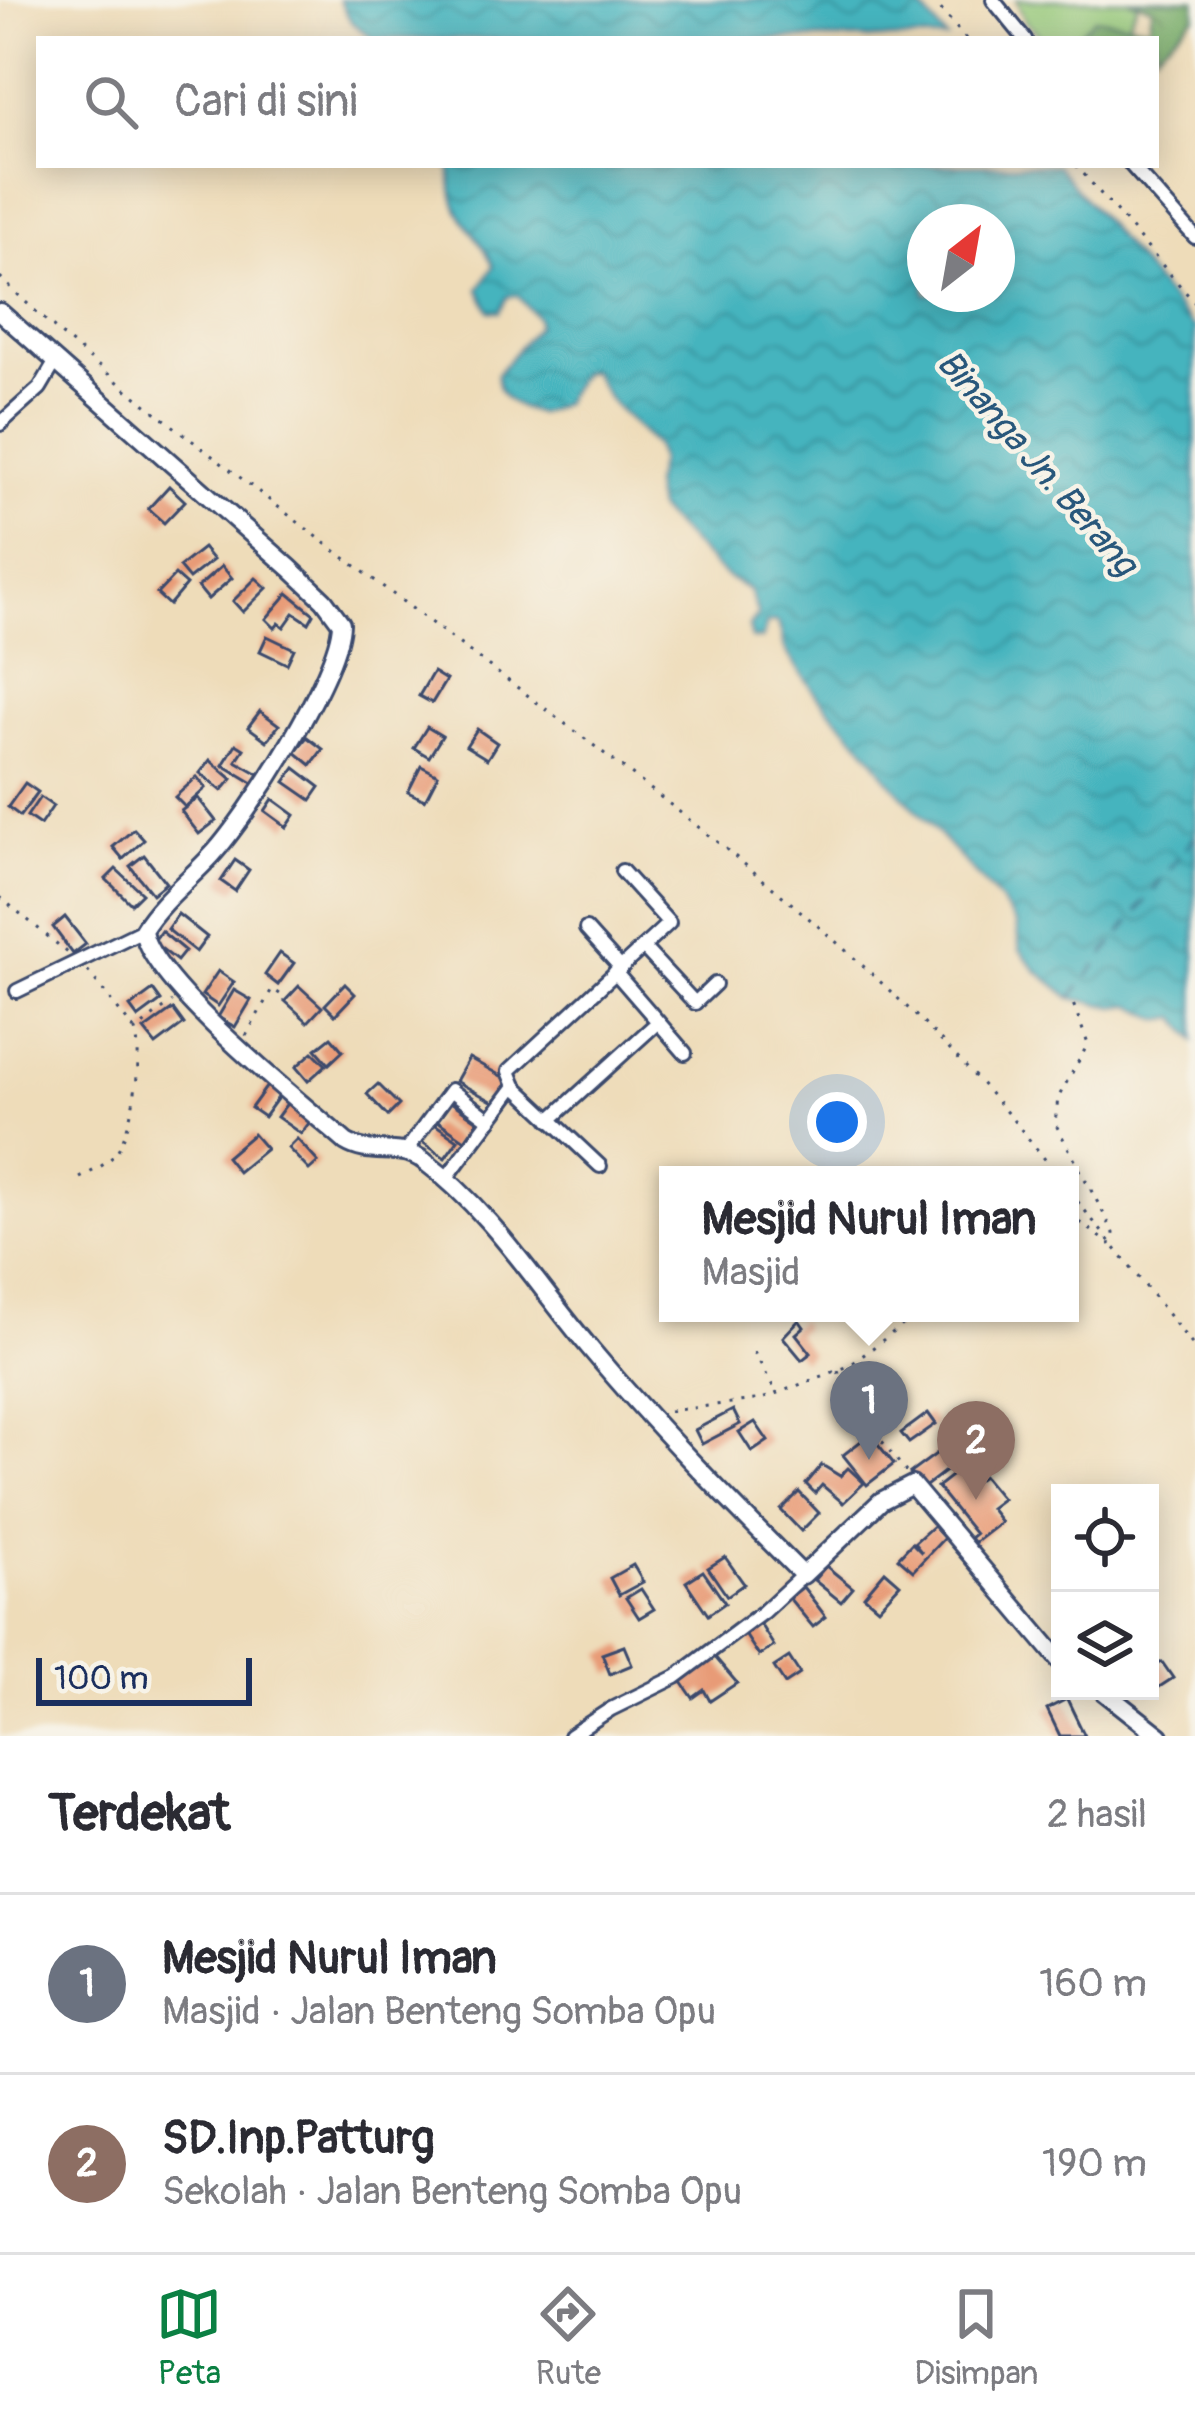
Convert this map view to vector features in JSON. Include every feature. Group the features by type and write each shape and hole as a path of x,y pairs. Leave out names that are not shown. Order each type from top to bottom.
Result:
{"street":[{"path":"993,0 1023,36"},
{"path":"1134,168 1195,237"},
{"path":"0,312 290,568 341,623 315,693 262,790 222,844 143,930 17,991"},
{"path":"0,424 40,388 56,361"},
{"path":"600,1166 515,1086 508,1072 669,923 622,871"},
{"path":"586,929 686,1053"},
{"path":"143,930 150,949 183,993 352,1147 406,1151 445,1180 514,1249 650,1417 803,1575"},
{"path":"643,947 695,1003 715,984"},
{"path":"550,1120 658,1022"},
{"path":"445,1180 515,1086"},
{"path":"406,1151 451,1090 490,1120"},
{"path":"573,1735 610,1709 676,1677 720,1646 881,1501 912,1485 1051,1650"},
{"path":"1114,1700 1160,1736"}],"path":[{"path":"932,0 964,36"},
{"path":"1079,168 1195,303"},
{"path":"0,277 171,425 628,770 790,902 900,996 1021,1126 1051,1166"},
{"path":"240,1048 272,989 280,994"},
{"path":"80,1178 119,1150 139,1066 135,1031 183,993"},
{"path":"1071,998 1088,1043 1058,1098 1055,1124 1078,1166"},
{"path":"1079,1168 1114,1233 1110,1244"},
{"path":"1079,1204 1195,1348"},
{"path":"1079,1222 1110,1244"},
{"path":"650,1417 678,1408 777,1394 838,1370 907,1322"},
{"path":"754,1352 777,1394"},
{"path":"838,1370 847,1396 912,1485"}],"green space":[{"path":"1016,0 1140,0 1128,24 1115,36 1041,36 1026,22"},
{"path":"1128,0 1195,0 1195,16 1159,49 1159,36 1076,36 1095,18 1150,27 1152,7"}],"water":[{"path":"339,0 915,0 945,36 370,36 352,23"},
{"name":"Binanga Jn. Berang","path":"451,168 1059,168 1195,329 1195,1040 1177,1017 1161,1020 1132,1005 1115,1007 1071,998 1036,970 1020,950 1016,924 1000,901 818,696 787,652 777,622 767,623 762,639 752,639 749,626 758,615 749,590 725,576 657,509 655,446 609,399 591,371 581,373 561,404 538,414 504,396 497,374 537,326 537,318 518,296 508,296 499,312 490,311 479,289 494,266 458,210"}],"building":[{"path":"169,486 185,501 164,523 148,509"},
{"path":"203,548 213,560 189,579 179,567"},
{"path":"222,566 232,578 208,599 198,587"},
{"path":"175,575 186,585 169,605 157,594"},
{"path":"256,578 267,588 243,612 233,601"},
{"path":"288,593 314,614 309,623 294,613 284,627 279,623 275,628 266,619"},
{"path":"267,636 294,649 287,664 260,651"},
{"path":"433,672 446,680 432,703 419,696"},
{"path":"260,711 279,725 267,741 248,727"},
{"path":"427,727 442,736 429,757 414,748"},
{"path":"477,729 497,743 487,759 466,746"},
{"path":"307,737 323,749 311,765 295,752"},
{"path":"236,744 244,749 236,761 259,774 253,783 223,765"},
{"path":"210,760 232,779 222,791 200,773"},
{"path":"421,766 438,775 425,800 408,792"},
{"path":"295,768 320,787 311,800 285,782"},
{"path":"197,777 206,788 185,807 175,797"},
{"path":"25,783 38,792 20,816 8,807"},
{"path":"40,797 53,806 40,825 27,816"},
{"path":"198,798 216,821 199,834 181,811"},
{"path":"273,799 295,815 287,827 265,811"},
{"path":"134,829 144,840 123,859 113,847"},
{"path":"144,855 166,883 152,894 130,866"},
{"path":"235,860 249,870 235,891 221,881"},
{"path":"116,869 142,893 131,904 106,879"},
{"path":"178,914 207,937 196,952 167,929"},
{"path":"65,917 86,944 73,954 53,927"},
{"path":"161,931 185,951 177,961 153,942"},
{"path":"280,953 294,963 278,985 265,975"},
{"path":"218,971 234,982 218,1006 202,995"},
{"path":"345,984 355,994 335,1015 325,1005"},
{"path":"299,986 322,1007 308,1022 285,1001"},
{"path":"153,990 161,1001 138,1018 130,1007"},
{"path":"234,990 251,1000 235,1027 218,1017"},
{"path":"173,1009 184,1024 156,1045 144,1030"},
{"path":"331,1037 343,1051 329,1064 316,1049"},
{"path":"313,1052 326,1065 308,1081 296,1067"},
{"path":"469,1058 510,1081 497,1104 456,1081"},
{"path":"269,1083 282,1092 264,1117 251,1108"},
{"path":"378,1084 399,1105 388,1116 367,1094"},
{"path":"448,1100 478,1121 465,1140 435,1119"},
{"path":"288,1102 312,1119 301,1134 277,1117"},
{"path":"433,1123 458,1140 445,1158 421,1141"},
{"path":"253,1134 266,1149 238,1172 226,1157"},
{"path":"297,1139 318,1162 309,1170 288,1148"},
{"path":"800,1322 804,1327 796,1334 811,1353 802,1360 783,1337"},
{"path":"733,1410 740,1424 702,1444 695,1430"},
{"path":"928,1413 936,1424 909,1443 901,1433"},
{"path":"755,1422 768,1441 752,1452 739,1432"},
{"path":"870,1434 894,1464 867,1485 843,1455"},
{"path":"940,1451 952,1466 922,1489 910,1473"},
{"path":"822,1465 840,1476 848,1468 864,1483 843,1503 822,1485 815,1493 806,1484"},
{"path":"960,1469 972,1484 983,1476 1002,1499 990,1508 1001,1522 974,1543 970,1538 975,1534 937,1487"},
{"path":"799,1492 819,1513 801,1531 781,1510"},
{"path":"933,1526 944,1538 913,1571 898,1558 912,1543 922,1553 914,1543"},
{"path":"725,1557 744,1584 727,1596 708,1568"},
{"path":"633,1565 643,1582 619,1595 610,1578"},
{"path":"826,1566 853,1588 841,1602 814,1580"},
{"path":"703,1571 725,1603 708,1615 686,1582"},
{"path":"885,1571 900,1584 878,1608 864,1596"},
{"path":"803,1587 826,1617 813,1627 789,1598"},
{"path":"641,1589 654,1609 639,1618 626,1598"},
{"path":"760,1624 774,1646 759,1656 744,1633"},
{"path":"624,1646 632,1665 610,1674 602,1654"},
{"path":"714,1656 737,1683 710,1701 704,1690 693,1698 680,1679"},
{"path":"789,1657 800,1674 785,1684 774,1667"},
{"path":"1159,1664 1173,1678 1159,1687"},
{"path":"1067,1700 1085,1736 1060,1736 1047,1709"}],"ferry route":[{"path":"1071,998 1195,836"}],"place":[{"name":"Mesjid Nurul Iman","path":"869,1460"},
{"name":"SD.Inp.Patturg","path":"976,1500"}]}
